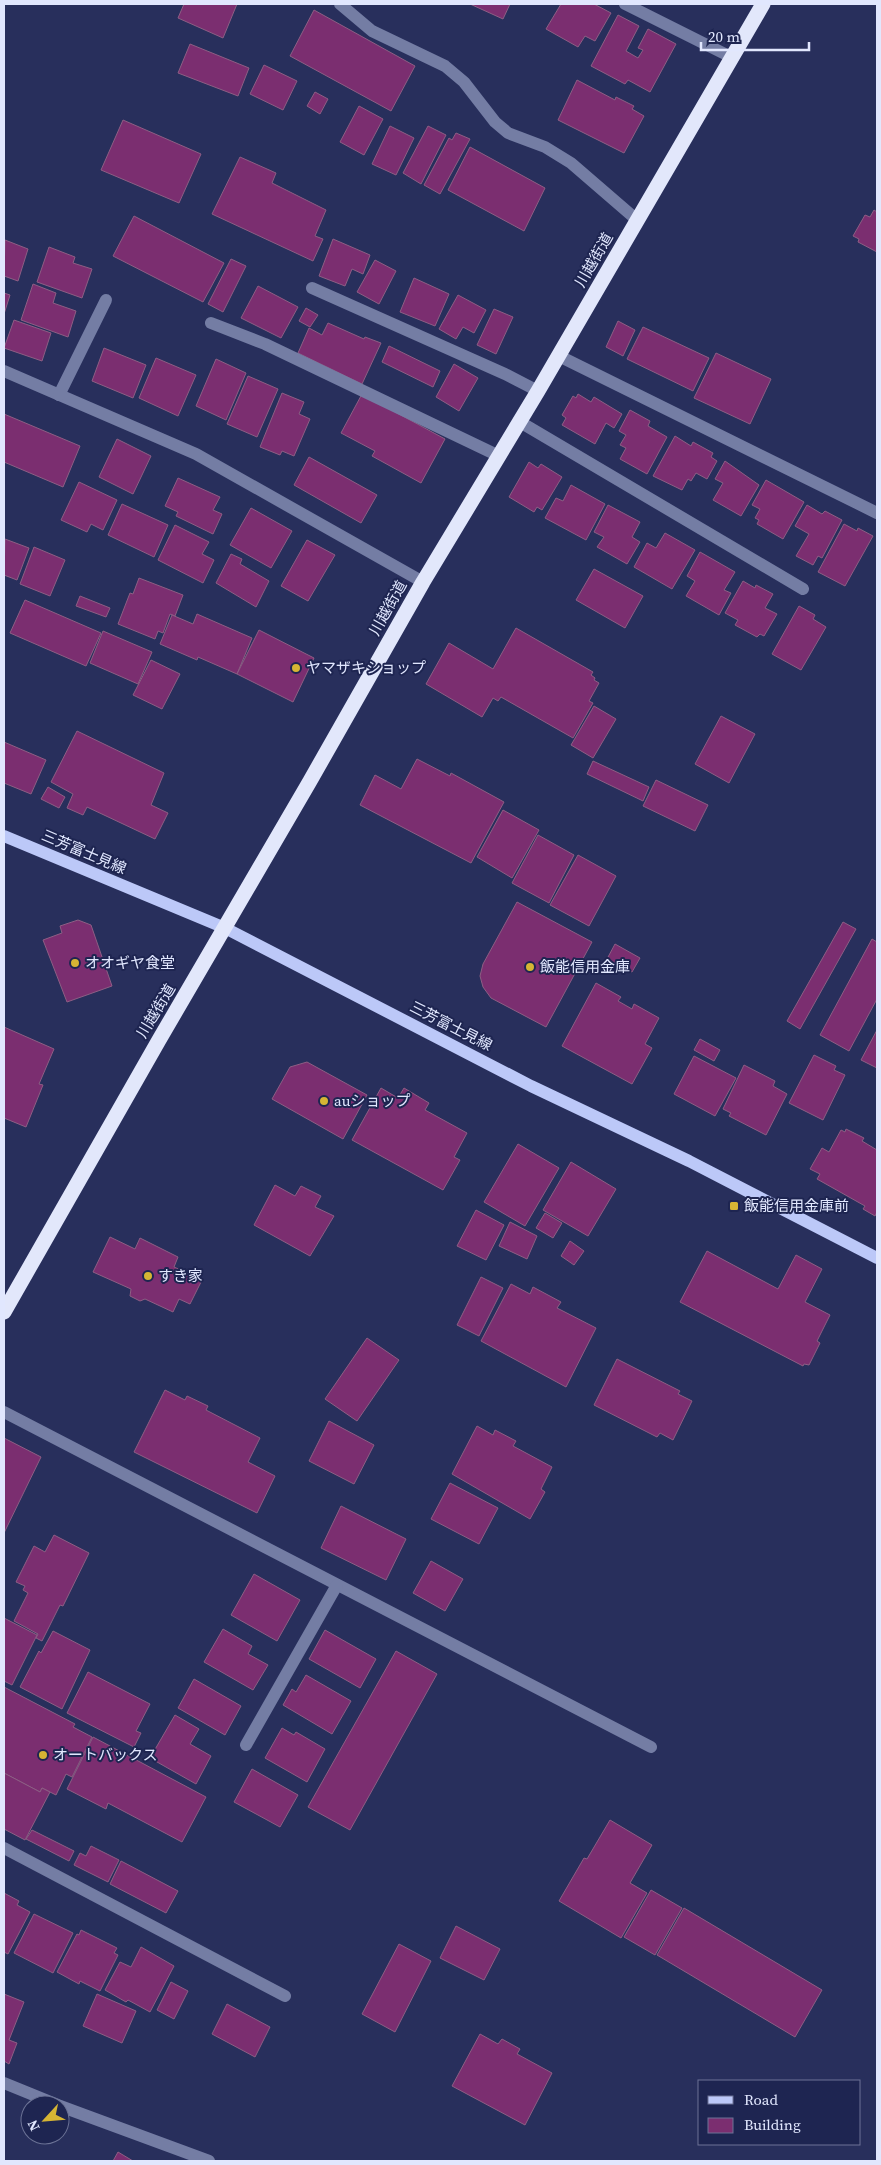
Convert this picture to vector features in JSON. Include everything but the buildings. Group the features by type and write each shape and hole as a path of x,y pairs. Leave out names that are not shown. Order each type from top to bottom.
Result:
{"highway":[{"name":"川越街道","path":"4,1312 423,582 559,356 763,4"}],"main road":[{"name":"三芳富士見線","path":"4,836 225,928 531,1086 689,1161 877,1258"}],"street":[{"path":"340,4 372,31 446,66 464,82 495,122 508,133 545,147 570,163 638,220"},
{"path":"625,4 733,58"},
{"path":"312,288 505,374 538,391"},
{"path":"59,395 106,300"},
{"path":"212,323 265,344 499,456"},
{"path":"559,356 877,513"},
{"path":"4,371 196,454 423,582"},
{"path":"520,422 803,589"},
{"path":"4,1412 651,1747"},
{"path":"246,1745 337,1585"},
{"path":"4,1848 285,1996"},
{"path":"4,2084 33,2095"},
{"path":"70,2109 189,2158 209,2161"}],"place":[{"name":"ヤマザキショップ","path":"296,668"},
{"name":"オオギヤ食堂","path":"75,963"},
{"name":"飯能信用金庫","path":"530,967"},
{"name":"auショップ","path":"324,1101"},
{"name":"飯能信用金庫前","path":"734,1206"},
{"name":"すき家","path":"148,1276"},
{"name":"オートバックス","path":"43,1755"}]}
